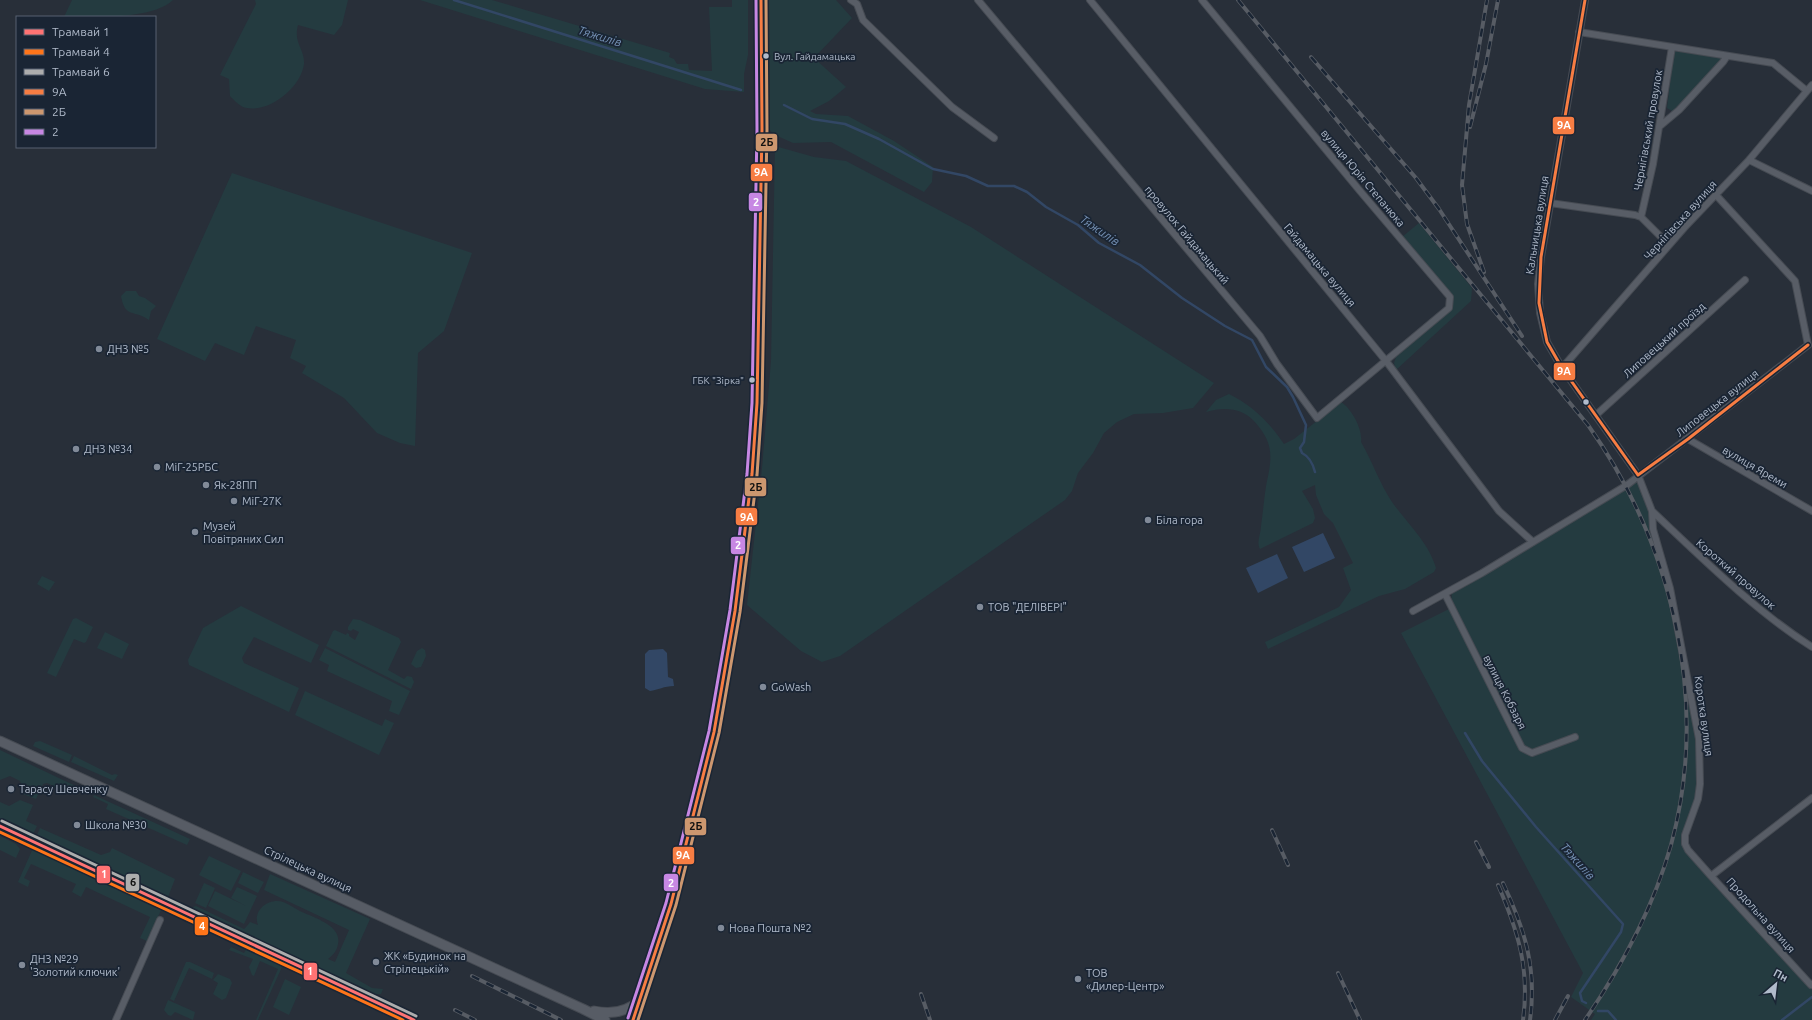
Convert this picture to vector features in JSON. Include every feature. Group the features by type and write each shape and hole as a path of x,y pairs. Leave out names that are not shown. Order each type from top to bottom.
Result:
{"street":[{"path":"633,1020 671,904 714,732 735,611 752,474 757,403 762,129 762,0"},
{"path":"851,0 859,2 863,20 952,107 994,138"},
{"name":"провулок Гайдамацький","path":"978,0 1260,336 1277,364 1317,418 1386,361"},
{"name":"Гайдамацька вулиця","path":"1090,0 1386,361 1499,511 1533,542"},
{"name":"вулиця Юрія Степанюка","path":"1202,0 1450,297 1449,308 1386,361"},
{"name":"Кальницька вулиця","path":"1585,0 1540,266 1539,303 1547,342 1562,368 1638,475"},
{"path":"1580,32 1773,63 1807,92"},
{"name":"Чернігівський провулок","path":"1641,217 1654,164 1672,47"},
{"path":"1660,126 1679,110 1727,56"},
{"name":"Чернігівська вулиця","path":"1562,368 1669,245 1749,160 1812,85"},
{"path":"1749,160 1812,191"},
{"path":"1716,195 1795,281 1810,346"},
{"path":"1550,203 1641,217 1669,245"},
{"name":"Липовецький проїзд","path":"1596,415 1745,280"},
{"name":"Липовецька вулиця","path":"1413,611 1445,594 1603,501 1627,485 1638,475 1688,440 1810,346"},
{"name":"вулиця Яреми","path":"1688,440 1812,511"},
{"name":"Коротка вулиця","path":"1638,475 1652,511 1653,529 1672,594 1699,739 1700,784 1698,799 1685,835 1685,844 1688,850 1711,876"},
{"name":"Короткий провулок","path":"1652,511 1731,585 1786,630 1812,647"},
{"name":"вулиця Кобзаря","path":"1445,594 1522,748 1532,753 1575,737"},
{"name":"Стрілецька вулиця","path":"0,741 604,1020"},
{"path":"1711,876 1812,798"},
{"name":"Продольна вулиця","path":"1711,876 1811,985 1812,984"},
{"path":"116,1020 160,920"},
{"path":"583,1009 615,1013 630,1007 640,999"}],"green space":[{"path":"72,0 173,0 151,11 137,14 121,16 64,16"},
{"path":"255,0 348,0 342,25 334,35 298,25 297,37 304,59 302,73 291,89 275,102 266,106 247,108 240,105 230,96 229,79 220,75 256,4"},
{"path":"420,0 492,0 670,53 669,57 674,59 677,64 688,64 689,70 712,71 709,7 732,7 732,0 748,0 748,55 744,74 744,92 705,89"},
{"path":"768,0 836,0 852,18 814,58 846,87 829,101 810,111 816,114 848,116 894,141 933,167 932,182 924,192 831,142 793,143 773,134 766,125"},
{"path":"1674,51 1723,58 1678,108 1672,111 1667,108"},
{"path":"775,146 814,157 846,161 971,227 1214,383 1193,408 1163,413 1134,414 1117,422 1104,433 1093,453 1078,473 1072,491 1065,500 840,656 822,662 801,651 747,605 762,468 771,361"},
{"path":"232,173 472,253 444,331 418,353 415,446 400,443 377,433 344,398 302,373 306,366 290,358 296,340 256,326 244,355 215,343 205,361 157,339"},
{"path":"1419,223 1472,288 1471,301 1396,370 1394,363 1396,357 1450,309 1452,296 1402,237"},
{"path":"126,291 136,291 139,296 145,298 156,306 151,311 149,320 128,311 125,308 121,296"},
{"path":"1229,394 1246,404 1260,415 1284,444 1294,439 1341,402 1345,405 1356,419 1360,431 1361,442 1392,502 1423,542 1433,559 1436,568 1434,572 1405,589 1379,596 1268,649 1265,642 1339,607 1351,590 1343,568 1353,563 1333,523 1324,514 1316,495 1315,485 1302,491 1313,509 1315,518 1313,523 1260,549 1259,541 1270,467 1269,444 1261,429 1249,416 1232,409 1219,409 1206,412 1216,400"},
{"path":"1638,475 1652,511 1652,521 1666,571 1695,709 1700,784 1685,843 1812,984 1812,1020 1591,1020 1595,1014 1571,997 1583,973 1401,633 1451,608 1452,590"},
{"path":"42,576 55,582 49,591 37,584"},
{"path":"241,606 319,645 311,663 254,637 242,658 244,663 299,688 289,712 189,665 188,660 203,628"},
{"path":"76,618 93,627 86,642 84,643 74,639 56,677 47,673 73,619"},
{"path":"353,619 360,620 399,638 401,642 388,670 404,679 407,676 412,677 414,682 411,689 326,646 333,631 335,630 346,635 347,633 349,634 349,636 355,640 359,632 353,629 351,631 348,630 348,627"},
{"path":"105,632 129,644 122,659 97,648"},
{"path":"325,648 410,691 399,715 389,711 392,701 327,671 329,665 319,660"},
{"path":"422,648 425,650 426,656 421,667 416,668 411,664 417,651"},
{"path":"305,691 382,726 385,719 394,723 379,755 295,715"},
{"path":"40,741 72,755 69,762 33,746 35,742"},
{"path":"0,750 84,790 83,792 68,785 67,787 60,784 58,788 47,783 43,784 36,799 23,794 24,791 20,781 10,776 0,780"},
{"path":"74,756 112,775 118,775 114,781 71,762"},
{"path":"94,795 190,839 187,845 106,809 108,804 93,797"},
{"path":"20,800 33,805 26,821 37,826 32,836 0,821 0,802 9,806"},
{"path":"40,828 101,855 110,852 112,848 175,879 168,897 36,837"},
{"path":"0,836 16,844 20,849 16,858 0,850"},
{"path":"34,846 163,906 147,941 140,938 150,917 86,887 81,897 72,892 76,884 31,864 24,878 30,881 28,887 18,882"},
{"path":"209,856 241,871 231,891 199,875"},
{"path":"243,872 264,882 258,893 238,883"},
{"path":"270,874 370,919 346,973 372,988 383,989 381,994 371,994 191,911 193,907 196,906 244,929 250,922 258,925 258,912 264,905 277,901 284,902 299,911 320,920 336,932 338,944 334,953 328,959 335,962 349,930 264,890"},
{"path":"204,883 215,888 206,908 195,903"},
{"path":"237,887 257,896 244,924 208,906 215,891 246,906 231,898"},
{"path":"248,946 282,967 258,1020 256,1020 278,969 260,961 254,976 252,975 249,967 253,959 229,950 231,947 244,953"},
{"path":"186,962 190,962 214,973 212,979 189,968 174,1001 170,999"},
{"path":"218,974 230,979 232,983 226,998 222,1000 213,994 218,983 213,980"},
{"path":"285,979 301,987 289,1015 273,1007"},
{"path":"168,1000 195,1012 193,1020 175,1012 171,1016 168,1015 164,1010"}],"water":[{"path":"1323,533 1335,558 1304,572 1292,547"},
{"path":"1277,554 1288,578 1258,593 1246,568"},
{"path":"663,649 667,653 668,677 673,679 674,686 650,691 645,688 645,654 649,650"}],"waterway":[{"name":"Тяжилів","path":"454,0 741,90"},
{"name":"Тяжилів","path":"784,105 812,119 845,124 879,139 933,169 966,176 988,186 1014,186 1027,192 1046,207 1078,225 1099,243 1140,265 1182,298 1225,326 1252,340 1266,367 1287,387 1293,397 1306,425 1304,442 1300,448 1302,453 1311,461 1315,472"},
{"name":"Тяжилів","path":"1465,733 1482,761 1536,827 1623,924 1621,932 1580,993 1582,1001 1586,1003"},
{"name":"Тяжилів","path":"1782,1020 1812,997"},
{"name":"Тяжилів","path":"1598,1011 1608,1011 1616,1020"}],"railway":[{"path":"1238,0 1588,425 1618,472 1642,521 1662,573 1676,626 1684,681 1686,736 1682,791 1671,845 1664,869 1646,914 1612,979 1585,1020"},
{"path":"1484,272 1467,224 1462,185 1469,105 1487,0"},
{"path":"1470,127 1486,64 1498,0"},
{"path":"1311,57 1416,178 1439,209 1522,336"},
{"path":"1272,830 1288,865"},
{"path":"1476,842 1489,867"},
{"path":"1503,883 1523,933 1527,950 1532,983 1530,1020"},
{"path":"1498,885 1517,934 1521,951 1525,984 1523,1020"},
{"path":"1338,973 1360,1020"},
{"path":"472,976 561,1020"},
{"path":"921,994 930,1020"},
{"path":"1555,1020 1568,996"},
{"path":"455,1010 475,1020"}],"tram line":[{"name":"6","path":"2,821 416,1016"},
{"name":"1","path":"0,826 414,1020"},
{"name":"4","path":"0,832 403,1020"}],"transit line":[{"name":"2","path":"628,1018 666,903 709,731 730,610 747,474 752,403 757,129 756,0"},
{"name":"9А","path":"633,1020 671,904 714,732 735,611 752,474 757,403 762,129 761,0"},
{"name":"2Б","path":"638,1020 676,905 719,733 740,612 757,475 762,403 767,129 766,0"},
{"name":"9А","path":"1585,0 1541,257 1539,303 1547,342 1562,368 1638,475"},
{"name":"9А","path":"1638,475 1688,439 1808,345"}],"place":[{"name":"Вул. Гайдамацька","path":"766,56"},
{"name":"ДНЗ №5","path":"99,349"},
{"name":"ГБК \"Зірка\"","path":"752,380"},
{"name":"ДНЗ №34","path":"76,449"},
{"name":"МіГ-25РБС","path":"157,467"},
{"name":"Як-28ПП","path":"206,485"},
{"name":"МіГ-27К","path":"234,501"},
{"name":"Біла гора","path":"1148,520"},
{"name":"Музей Повітряних Сил","path":"195,532"},
{"name":"ТОВ \"ДЕЛІВЕРІ\"","path":"980,607"},
{"name":"GoWash","path":"763,687"},
{"name":"Тарасу Шевченку","path":"11,789"},
{"name":"Школа №30","path":"77,825"},
{"name":"Нова Пошта №2","path":"721,928"},
{"name":"ЖК «Будинок на Стрілецькій»","path":"376,962"},
{"name":"ДНЗ №29 'Золотий ключик'","path":"22,965"},
{"name":"ТОВ «Дилер-Центр»","path":"1078,979"}]}
